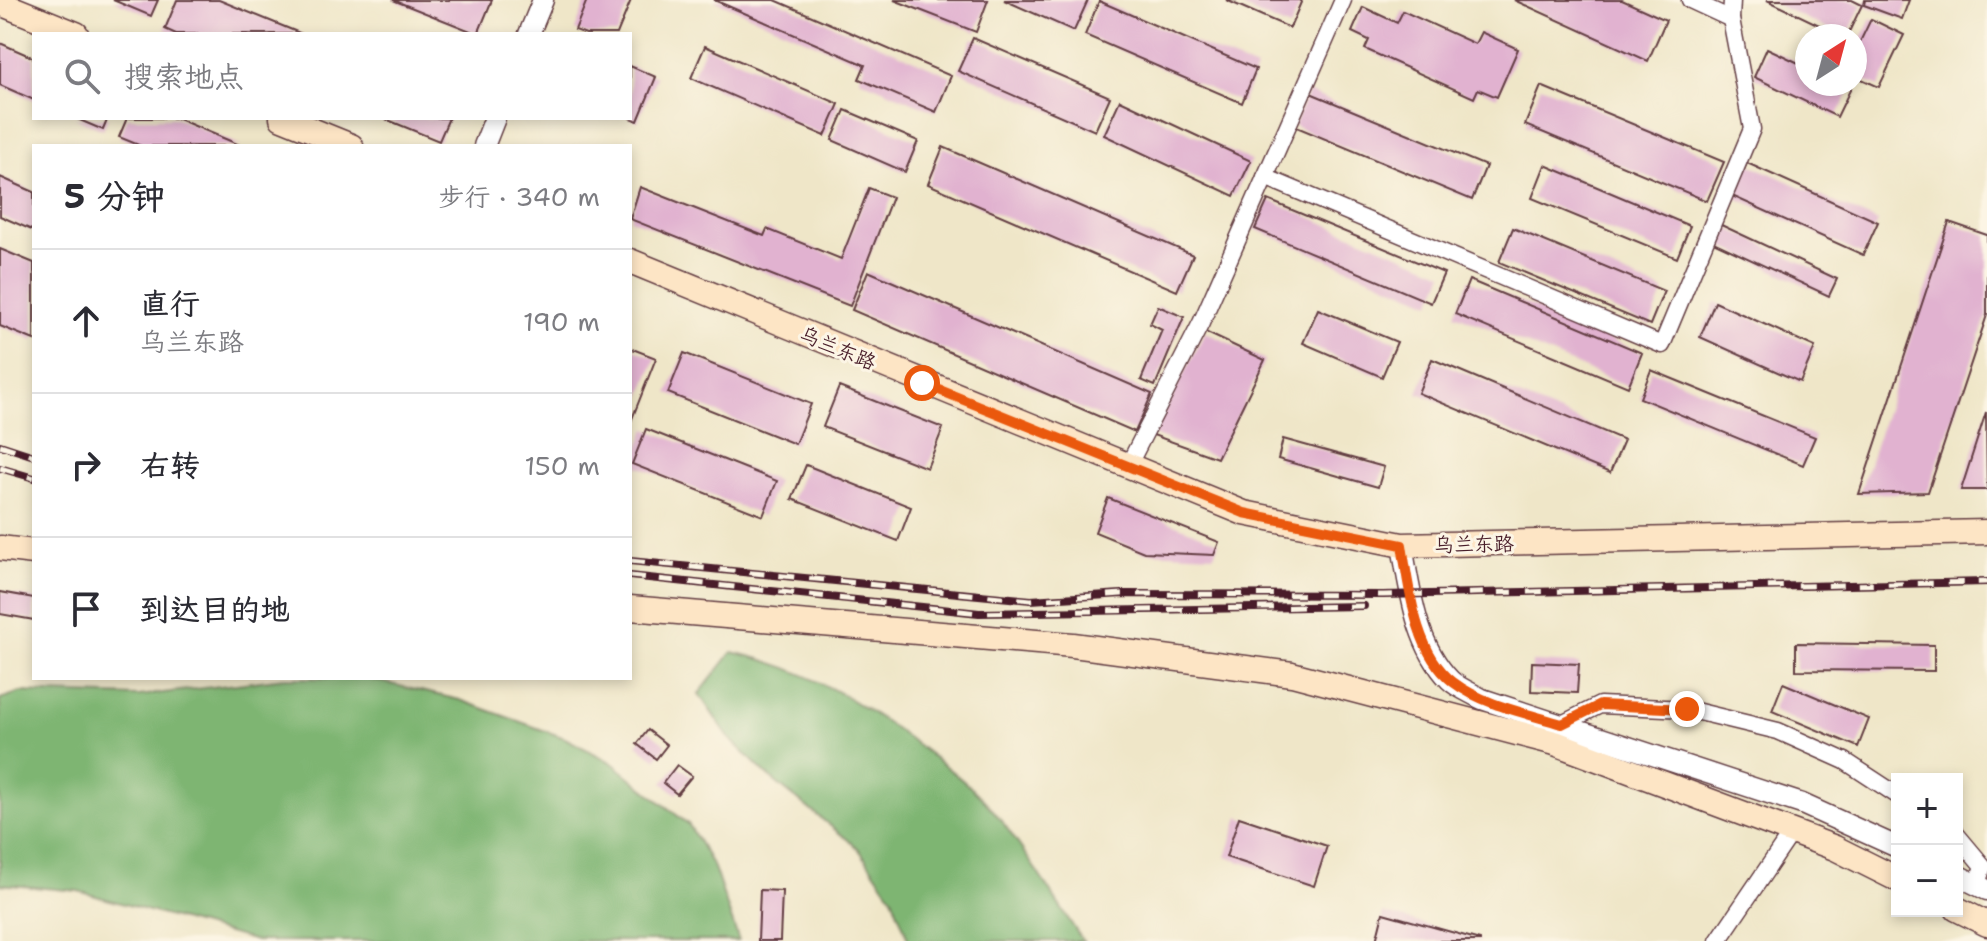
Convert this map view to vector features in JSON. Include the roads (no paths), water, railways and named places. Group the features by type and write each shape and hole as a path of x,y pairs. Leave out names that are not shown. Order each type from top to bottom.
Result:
{"main road":[{"path":"0,3 71,32"},
{"path":"287,120 346,144"},
{"name":"乌兰东路","path":"632,262 1244,513 1402,545 1987,532"},
{"path":"0,548 32,552"},
{"path":"632,608 1073,645 1292,674 1555,743 1792,832 1891,876"},
{"path":"1963,912 1987,924"}],"street":[{"path":"530,32 543,0"},
{"path":"1128,466 1201,323 1343,0"},
{"path":"1690,0 1731,19"},
{"path":"1265,177 1662,345 1752,129 1731,19 1732,0"},
{"path":"485,144 494,120"},
{"path":"1402,545 1411,601 1429,651 1451,681 1482,699 1802,804 1893,845"},
{"path":"1562,724 1600,705 1687,709 1778,731 1845,761 1891,791"},
{"path":"1718,941 1792,832"},
{"path":"1963,842 1983,866 1982,887 1963,878"}],"railway":[{"path":"0,445 32,455"},
{"path":"0,468 32,477"},
{"path":"632,561 1031,600 1122,594 1383,595 1987,582"},
{"path":"632,576 979,613 1364,606"}]}
